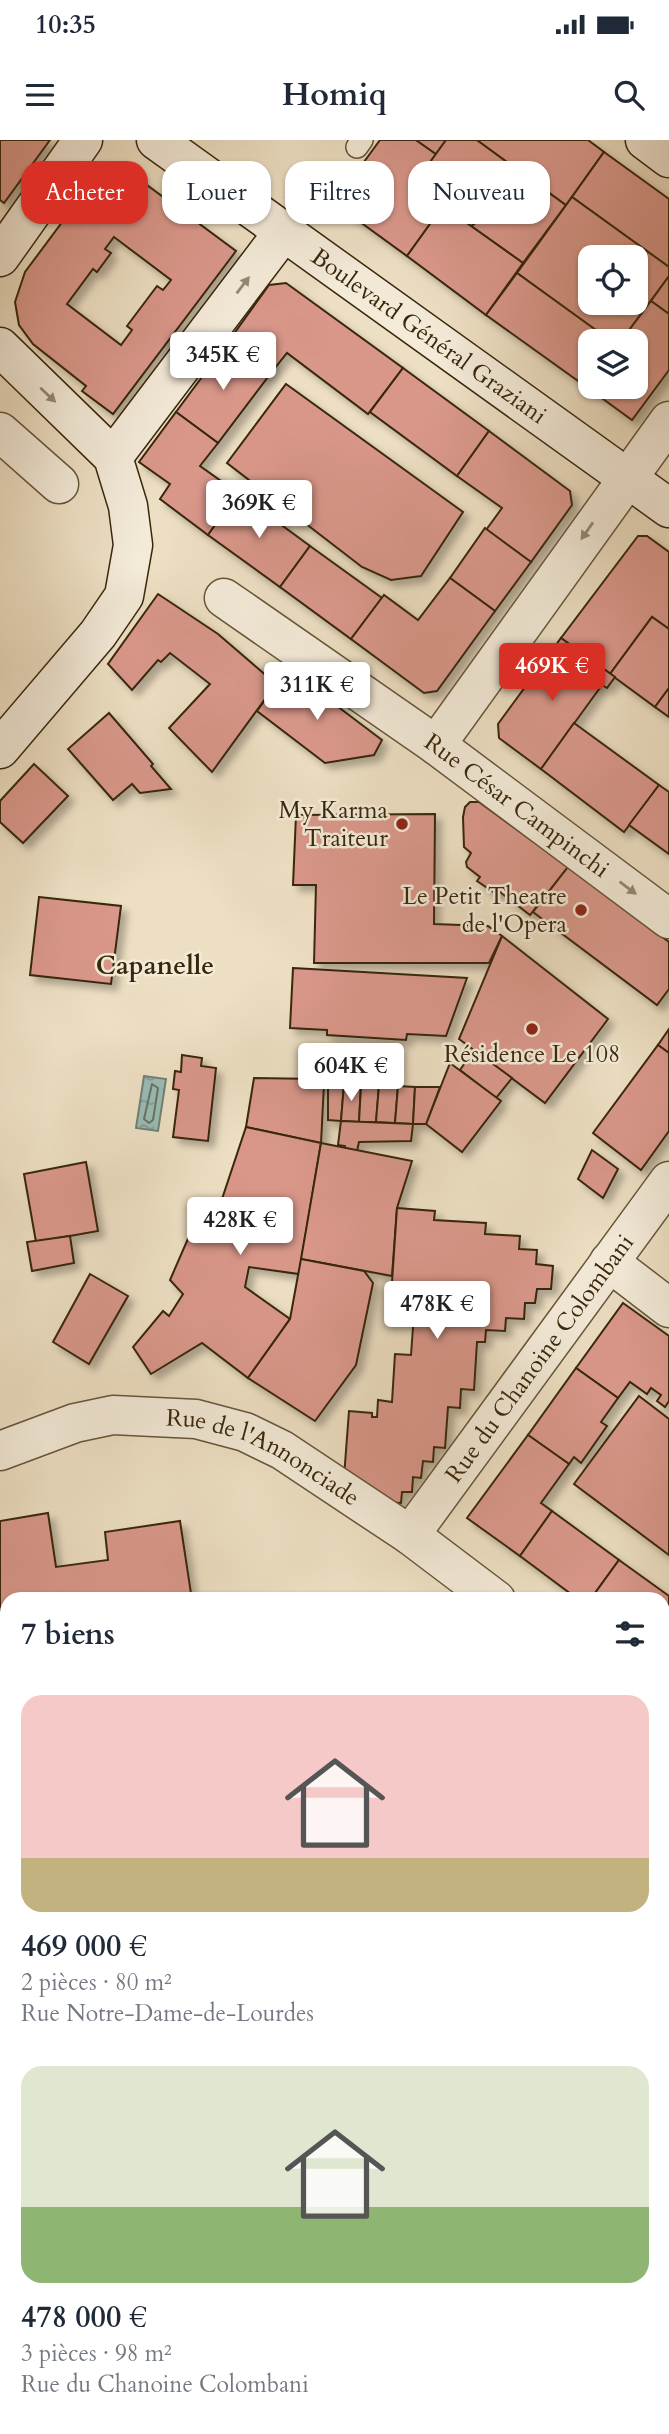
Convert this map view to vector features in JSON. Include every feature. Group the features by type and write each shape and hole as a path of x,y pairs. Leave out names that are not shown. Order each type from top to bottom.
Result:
{"street":[{"path":"0,257 83,140"},
{"name":"Boulevard Général Graziani","path":"156,140 669,508"},
{"path":"645,140 669,158"},
{"path":"113,457 285,230"},
{"path":"0,346 113,457 128,506 133,545 124,596 98,634 0,749"},
{"path":"436,745 669,421"},
{"path":"0,432 59,484"},
{"name":"Rue César Campinchi","path":"225,598 436,745 669,919"},
{"name":"Rue du Chanoine Colombani","path":"410,1535 669,1181"},
{"path":"609,1262 669,1308"},
{"name":"Rue de l'Annonciade","path":"0,1451 75,1423 113,1415 196,1419 245,1432 282,1450 410,1535 485,1592"}],"water":[{"path":"144,1076 166,1079 158,1131 136,1128"}],"building":[{"path":"0,140 50,140 35,161 21,161 21,180 4,203 0,200"},
{"path":"380,140 416,140 436,154 431,161 408,161 408,224 430,224 407,256 363,224 394,224 394,161 365,161"},
{"path":"416,140 446,140 436,154"},
{"path":"446,140 477,140 506,161 431,161"},
{"path":"477,140 588,140 604,152 566,205 550,193 550,161 506,161"},
{"path":"604,152 669,199 669,267 648,252 648,245 639,245 572,197"},
{"path":"148,186 162,196 162,224 200,224 236,251 113,414 82,391 86,386 33,344 19,325 15,302 25,272 61,224 148,224","holes":["114,237 171,280 163,290 157,286 127,326 132,330 121,345 67,304 93,269 97,272 111,253 105,249"]},
{"path":"550,193 566,205 523,263 471,226 550,224"},
{"path":"572,197 639,245 578,245 578,315 640,315 630,329 594,329 517,273"},
{"path":"430,224 468,224 523,263 486,315 407,256"},
{"path":"648,252 669,267 669,276 648,304"},
{"path":"517,273 594,329 578,329 578,381 486,315"},
{"path":"669,276 669,314 651,301"},
{"path":"286,283 403,368 368,414 287,353 271,373 228,342 269,285"},
{"path":"651,301 669,314 669,370 648,398 648,329 630,329 640,315 648,315"},
{"path":"228,342 271,373 218,443 176,412"},
{"path":"403,368 489,431 457,476 370,412"},
{"path":"286,384 463,512 421,576 391,580 362,567 227,463"},
{"path":"603,399 648,399 632,420"},
{"path":"176,412 218,443 200,466 238,493 208,535 160,499 170,484 139,462"},
{"path":"489,431 570,491 572,505 531,562 486,530 502,508 457,476"},
{"path":"238,493 310,546 280,587 208,535"},
{"path":"485,528 531,562 495,611 450,578"},
{"path":"638,536 647,536 669,552 669,629 652,617 610,674 561,638"},
{"path":"310,546 382,598 351,639 280,587"},
{"path":"450,578 495,611 437,691 424,693 351,639 384,595 418,620"},
{"path":"158,594 218,634 276,684 212,772 169,728 210,684 170,653 161,662 158,660 132,690 108,664"},
{"path":"652,617 669,629 669,688 655,707 610,674"},
{"path":"561,638 615,677 607,688 602,685 541,769 499,738 498,724"},
{"path":"288,669 382,740 374,755 325,763 257,711"},
{"path":"669,688 669,717 655,707"},
{"path":"109,713 171,789 140,793 132,784 113,800 68,749"},
{"path":"574,723 659,785 624,832 541,769"},
{"path":"34,764 68,796 23,843 0,822 0,801"},
{"path":"659,785 669,792 669,854 629,825"},
{"path":"470,802 479,802 568,867 530,915 500,892 498,895 477,881 480,877 467,867 466,862 471,853 464,847 463,817 465,807"},
{"path":"435,814 434,924 488,926 502,936 489,963 314,963 316,885 293,885 296,815"},
{"path":"568,867 669,942 669,989 657,1005 533,912"},
{"path":"39,897 121,906 111,984 30,975"},
{"name":"Résidence Le 108","path":"502,936 608,1019 545,1103 459,1039"},
{"path":"293,968 467,978 446,1036 407,1034 406,1040 327,1035 327,1030 290,1028"},
{"path":"669,1029 669,1053 658,1045"},
{"path":"658,1045 669,1053 669,1131 641,1170 593,1133"},
{"path":"474,1050 512,1078 496,1098 460,1070"},
{"path":"182,1055 202,1058 201,1066 216,1068 208,1141 173,1137 179,1090 173,1089 175,1071 181,1072"},
{"path":"450,1063 501,1101 462,1152 426,1124"},
{"path":"254,1078 317,1079 324,1084 321,1143 246,1127"},
{"path":"328,1084 344,1084 341,1121 328,1120"},
{"path":"344,1084 361,1085 359,1122 341,1121"},
{"path":"361,1085 379,1085 376,1122 359,1122"},
{"path":"379,1085 398,1086 395,1123 376,1122"},
{"path":"398,1086 415,1087 413,1124 395,1123"},
{"path":"415,1087 440,1087 426,1124 413,1124"},
{"path":"341,1121 413,1124 411,1141 359,1142 357,1151 345,1149 345,1146 338,1145"},
{"path":"246,1127 321,1143 299,1274 249,1267 245,1287 290,1319 248,1378 202,1343 151,1374 133,1347 163,1311 169,1316 183,1294 170,1280 190,1234 208,1241"},
{"path":"321,1143 412,1161 397,1208 392,1276 301,1259"},
{"path":"592,1150 618,1169 603,1198 578,1179"},
{"path":"86,1162 98,1231 36,1242 24,1174"},
{"path":"397,1208 435,1211 434,1220 486,1223 485,1234 520,1236 519,1249 537,1250 536,1264 553,1266 551,1289 537,1289 535,1303 525,1303 524,1319 506,1318 505,1331 486,1330 485,1342 477,1342 474,1390 461,1389 460,1408 448,1407 445,1448 434,1447 433,1462 423,1461 421,1478 413,1477 412,1492 402,1492 401,1503 368,1501 344,1477 349,1411 372,1413 372,1417 377,1417 378,1400 392,1402 395,1354 411,1355 414,1314 390,1312"},
{"path":"70,1236 74,1263 32,1271 27,1242"},
{"path":"301,1259 364,1271 373,1283 356,1365 315,1421 248,1378 290,1319"},
{"path":"90,1274 128,1296 89,1364 53,1342"},
{"path":"623,1303 669,1336 669,1401 665,1407 657,1401 661,1395 651,1388 647,1394 630,1382 618,1398 576,1368"},
{"path":"576,1368 618,1398 601,1422 607,1426 581,1463 574,1457 569,1464 528,1435"},
{"path":"639,1396 669,1419 669,1555 574,1484"},
{"path":"528,1435 569,1464 541,1503 552,1511 520,1556 467,1518"},
{"path":"552,1511 619,1560 596,1592 568,1592 520,1556"},
{"path":"48,1513 56,1567 108,1560 105,1532 180,1521 191,1592 0,1592 0,1521"},
{"path":"619,1560 663,1592 596,1592"}],"place":[{"name":"My Karma Traiteur","path":"402,824"},
{"name":"Le Petit Theatre de l'Opera","path":"581,910"},
{"name":"Résidence Le 108","path":"532,1029"}],"district":[{"name":"Capanelle","path":"155,965"}]}
